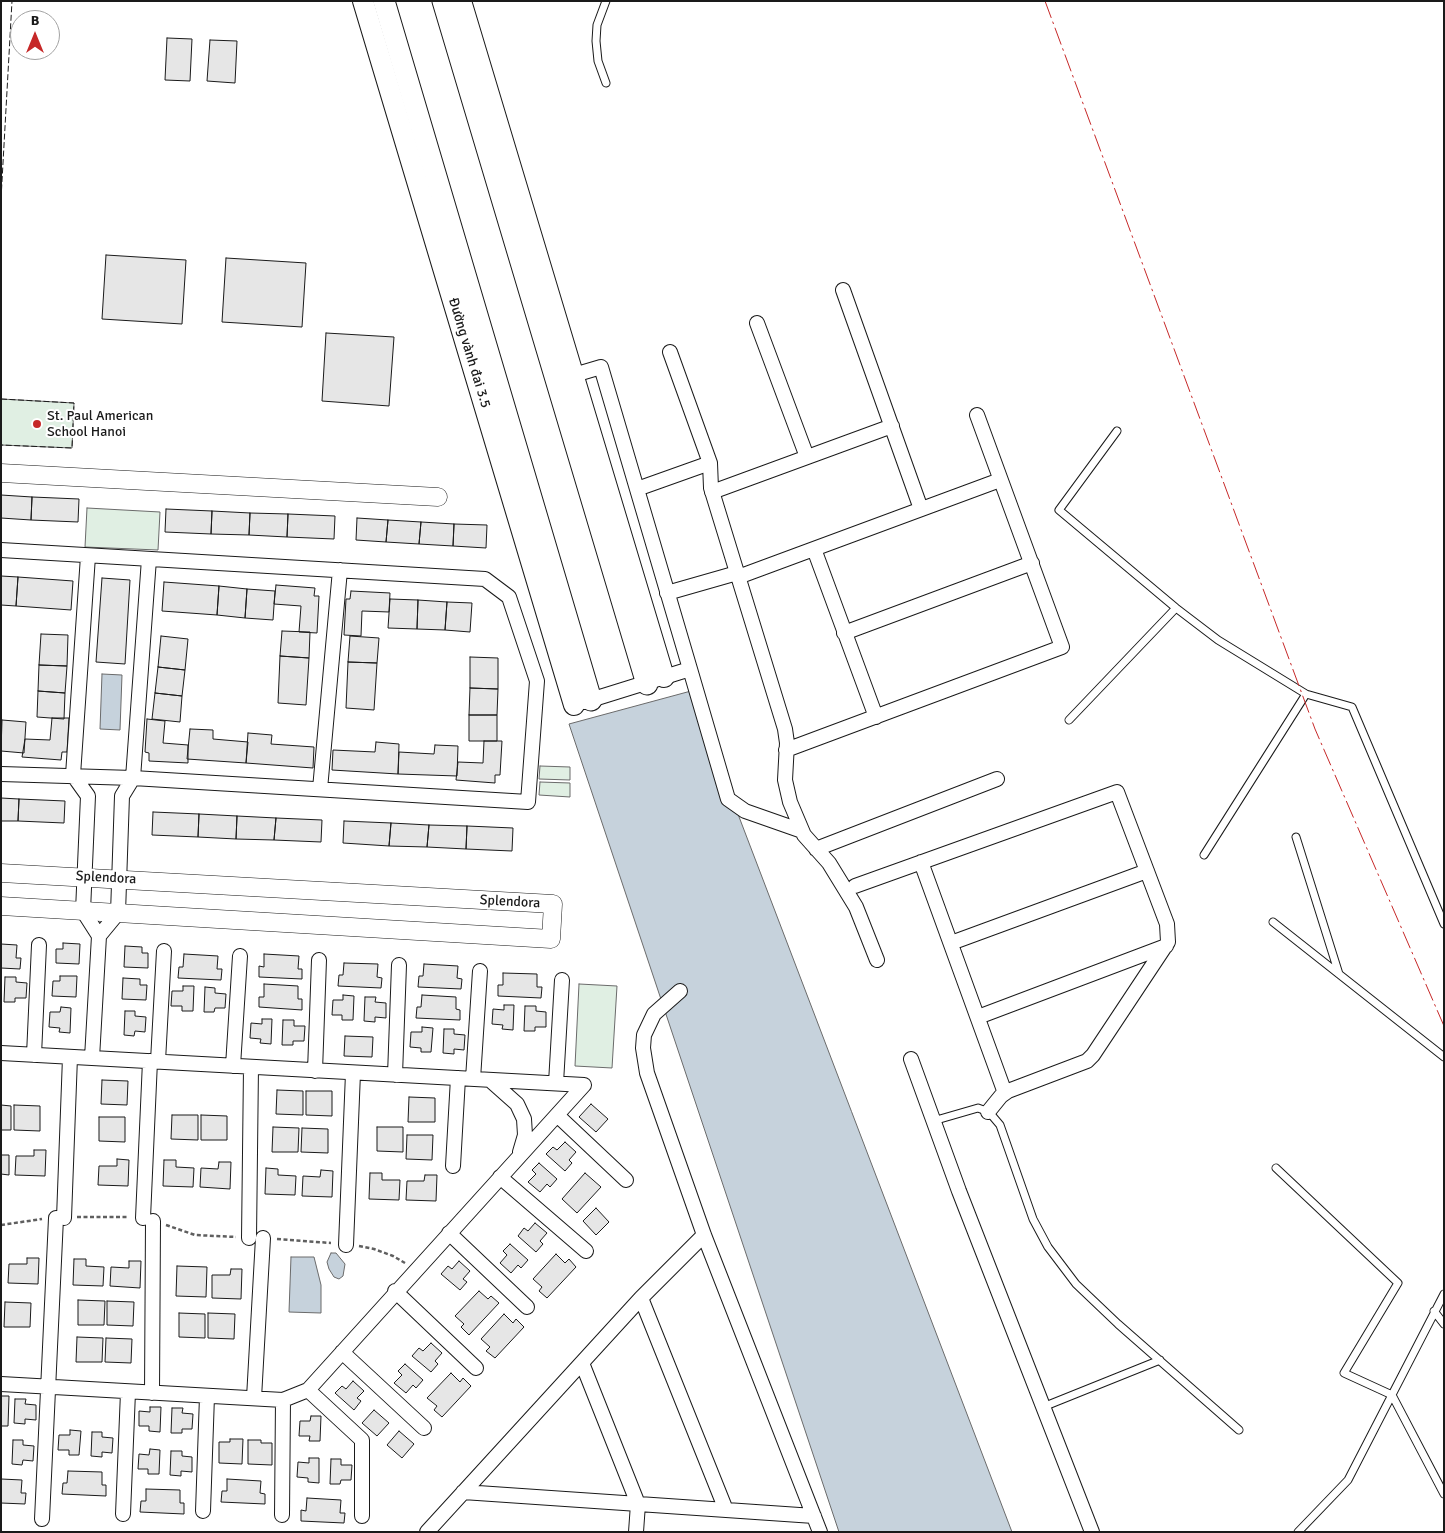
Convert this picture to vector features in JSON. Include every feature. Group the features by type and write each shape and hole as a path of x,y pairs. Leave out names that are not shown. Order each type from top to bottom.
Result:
{"main road":[{"name":"Đường vành đai 3.5","path":"363,1 582,702"},
{"name":"Đường vành đai 3.5","path":"384,1 582,702"},
{"path":"443,1 655,680"},
{"path":"461,1 574,375 655,680"}],"street":[{"path":"843,290 922,509"},
{"path":"757,323 807,457"},
{"path":"670,352 710,463 712,492 785,728 785,780 793,811 802,831 830,863 856,907 877,960"},
{"path":"574,375 601,367 728,799 746,811 802,831"},
{"path":"786,750 1062,647 977,415"},
{"path":"712,492 892,426"},
{"path":"637,489 710,463"},
{"path":"1,473 438,497"},
{"path":"668,593 738,575 1000,480"},
{"path":"814,549 876,717"},
{"path":"1,550 485,578 509,597 536,681 528,802 133,778 1,774"},
{"path":"88,556 74,776 88,796 83,911 99,936 92,1058"},
{"path":"99,936 118,913 122,796 133,778 149,559"},
{"path":"844,633 1032,563"},
{"path":"320,789 340,570"},
{"path":"582,702 690,669"},
{"path":"816,848 997,779"},
{"path":"855,886 1117,792 1167,924 1169,939 1087,1062 1005,1092 988,1112"},
{"path":"922,862 1005,1092"},
{"path":"951,943 1146,870"},
{"name":"Splendora","path":"1,873 119,878 553,904 552,939 1,906"},
{"path":"34,1055 39,945"},
{"path":"978,1017 1166,946"},
{"path":"152,1393 148,1219 154,1061 164,951"},
{"path":"233,1066 240,956"},
{"path":"314,1071 319,960"},
{"path":"395,1075 399,965"},
{"path":"473,1079 480,971"},
{"path":"556,1084 562,980"},
{"path":"680,991 654,1014 644,1035 642,1048 647,1073 704,1235 820,1532"},
{"path":"1,1053 584,1085 395,1291 308,1390 283,1400 1,1384"},
{"path":"42,1519 48,1387 70,1057"},
{"path":"911,1059 933,1121 1092,1532"},
{"path":"251,1066 256,1238 254,1398"},
{"path":"346,1245 353,1073"},
{"path":"453,1166 458,1078"},
{"path":"490,1080 517,1104 524,1119 525,1135 521,1151 512,1164"},
{"path":"557,1115 626,1180"},
{"path":"500,1177 586,1251"},
{"path":"448,1233 526,1306"},
{"path":"427,1532 641,1298 704,1235"},
{"path":"395,1291 476,1368"},
{"path":"641,1298 726,1510"},
{"path":"342,1352 424,1428"},
{"path":"582,1363 638,1504 636,1532"},
{"path":"308,1390 362,1440 362,1516"},
{"path":"123,1514 128,1392"},
{"path":"203,1511 207,1396"},
{"path":"282,1515 283,1400"},
{"path":"464,1492 814,1516"}],"lane":[{"path":"606,1 597,25 596,41 598,61 606,83"},
{"path":"1117,431 1059,510 1176,608 1218,640 1306,694 1352,707 1444,924"},
{"path":"1069,720 1176,608"},
{"path":"1204,855 1306,694"},
{"path":"1296,837 1339,975"},
{"path":"1272,922 1444,1057"},
{"path":"933,1121 978,1108 988,1112 1000,1125 1033,1219 1048,1247 1076,1284 1118,1324 1239,1430"},
{"path":"1276,1168 1398,1283 1344,1373 1392,1395 1444,1494"},
{"path":"1298,1532 1348,1480 1444,1294"},
{"path":"1434,1311 1444,1324"},
{"path":"1043,1406 1160,1360"}],"path":[{"path":"1,1225 60,1218 148,1219 195,1235 346,1245 374,1249 393,1256 406,1264 412,1273"}],"green space":[{"name":"St. Paul American School Hanoi","path":"1,399 74,403 72,448 1,445"},
{"path":"87,508 160,512 158,550 85,547"},
{"path":"540,766 570,767 570,780 539,779"},
{"path":"540,782 570,783 570,797 539,795"},
{"path":"579,984 617,986 612,1068 575,1066"}],"shaded area":[{"path":"102,674 122,675 120,730 100,729"},
{"path":"691,691 1012,1532 839,1532 569,724"},
{"path":"331,1253 336,1253 345,1264 343,1276 339,1279 334,1277 329,1269 327,1262"},
{"path":"291,1257 314,1257 321,1285 321,1313 289,1312"}],"building":[{"path":"167,38 192,39 190,81 165,80"},
{"path":"210,40 237,41 235,83 207,81"},
{"path":"106,255 186,260 182,324 102,319"},
{"path":"226,258 306,263 302,327 222,322"},
{"path":"326,333 394,337 389,406 322,401"},
{"path":"1,495 32,497 31,520 1,518"},
{"path":"32,497 79,499 78,522 31,520"},
{"path":"166,509 212,511 211,534 165,532"},
{"path":"212,511 250,513 249,535 211,534"},
{"path":"250,513 288,514 287,537 249,535"},
{"path":"288,514 335,516 334,539 287,537"},
{"path":"357,518 388,520 386,542 356,540"},
{"path":"388,520 421,522 419,544 386,542"},
{"path":"421,522 454,524 453,546 419,544"},
{"path":"454,524 487,525 486,548 453,546"},
{"path":"1,576 18,577 16,606 1,605"},
{"path":"18,577 73,581 71,610 16,606"},
{"path":"102,578 130,580 125,664 96,662"},
{"path":"164,582 219,586 217,615 162,611"},
{"path":"276,585 315,588 314,596 319,596 317,633 299,632 301,606 274,604"},
{"path":"219,586 247,589 245,618 217,615"},
{"path":"247,589 275,591 273,620 245,618"},
{"path":"351,591 390,593 389,612 362,611 361,636 344,635 346,599 350,599"},
{"path":"390,599 418,600 417,629 388,628"},
{"path":"418,600 447,602 445,630 417,629"},
{"path":"447,602 472,603 470,632 445,630"},
{"path":"282,631 310,632 309,658 280,656"},
{"path":"41,634 68,635 67,666 39,665"},
{"path":"161,636 188,639 185,670 158,667"},
{"path":"350,636 379,638 377,663 348,662"},
{"path":"280,656 309,658 306,705 278,703"},
{"path":"470,657 498,658 498,689 470,688"},
{"path":"348,662 377,663 374,710 346,708"},
{"path":"39,665 67,666 65,693 38,691"},
{"path":"158,667 185,670 182,696 155,693"},
{"path":"470,688 498,689 497,715 469,715"},
{"path":"38,691 65,693 64,719 37,717"},
{"path":"155,693 182,696 180,722 152,719"},
{"path":"469,715 497,715 497,741 469,741"},
{"path":"52,718 69,718 67,752 62,752 61,760 22,757 25,739 50,740"},
{"path":"147,719 165,721 163,743 188,745 188,763 149,761 149,753 145,752"},
{"path":"2,720 26,722 24,753 1,751"},
{"path":"190,729 213,730 213,739 248,742 246,763 187,759"},
{"path":"248,733 272,735 271,744 314,747 313,768 246,763"},
{"path":"484,741 502,741 500,775 495,775 495,783 456,780 458,762 483,763"},
{"path":"376,742 399,744 398,774 332,770 333,750 375,752"},
{"path":"435,745 458,746 457,776 398,774 399,752 434,754"},
{"path":"1,798 19,799 18,821 1,821"},
{"path":"19,799 65,801 64,823 18,821"},
{"path":"153,812 199,814 198,837 152,835"},
{"path":"199,814 237,816 236,839 198,837"},
{"path":"237,816 276,818 274,840 236,839"},
{"path":"276,818 322,820 321,842 274,840"},
{"path":"344,821 391,823 389,846 343,843"},
{"path":"391,823 429,825 427,847 389,846"},
{"path":"429,825 467,826 466,849 427,847"},
{"path":"467,826 513,828 512,851 466,849"},
{"path":"63,943 80,944 79,964 56,963 56,949 63,949"},
{"path":"1,944 17,945 16,958 21,958 20,969 1,968"},
{"path":"125,946 142,947 142,953 148,953 148,968 124,967"},
{"path":"184,954 218,956 217,969 222,969 221,980 178,978 179,967 183,967"},
{"path":"264,954 299,956 298,969 302,969 302,979 259,977 259,966 264,967"},
{"path":"344,963 378,964 377,977 382,978 381,988 338,986 339,975 343,975"},
{"path":"424,964 458,966 457,978 462,979 461,989 418,987 419,976 423,976"},
{"path":"503,973 537,974 537,987 542,987 541,998 498,996 498,985 503,985"},
{"path":"60,976 77,976 76,997 52,996 53,981 60,981"},
{"path":"5,977 16,977 16,982 27,983 26,998 15,998 15,1002 4,1002"},
{"path":"123,978 140,979 140,985 147,985 146,1000 122,999"},
{"path":"264,984 298,986 298,999 302,999 302,1010 259,1007 259,997 264,997"},
{"path":"183,986 194,986 193,1011 182,1011 182,1006 171,1006 172,991 183,991"},
{"path":"205,987 215,988 215,993 226,994 225,1008 215,1008 214,1012 204,1012"},
{"path":"343,995 354,996 353,1020 342,1020 342,1015 332,1015 333,1000 343,1000"},
{"path":"422,995 456,997 456,1009 460,1010 460,1020 416,1018 417,1007 421,1007"},
{"path":"365,997 376,997 375,1002 386,1003 386,1018 375,1017 375,1022 364,1021"},
{"path":"504,1005 514,1005 513,1030 502,1029 503,1025 492,1024 493,1009 504,1010"},
{"path":"525,1006 536,1006 536,1011 546,1012 546,1027 535,1027 535,1031 524,1031"},
{"path":"61,1007 71,1008 70,1033 59,1032 60,1028 49,1027 50,1012 60,1012"},
{"path":"125,1011 135,1011 135,1016 146,1017 145,1032 135,1031 134,1036 124,1035"},
{"path":"262,1019 272,1019 271,1044 260,1043 261,1039 250,1038 251,1023 262,1024"},
{"path":"283,1020 294,1020 294,1026 305,1026 304,1041 293,1041 293,1045 282,1045"},
{"path":"422,1027 433,1028 431,1052 421,1052 421,1048 410,1047 411,1032 422,1032"},
{"path":"444,1029 454,1029 454,1034 465,1035 464,1050 454,1049 454,1054 443,1053"},
{"path":"345,1036 373,1037 372,1057 344,1056"},
{"path":"102,1080 128,1081 127,1105 101,1104"},
{"path":"277,1090 303,1091 303,1115 276,1114"},
{"path":"306,1091 332,1091 332,1116 306,1115"},
{"path":"409,1097 435,1098 435,1122 408,1122"},
{"path":"591,1104 608,1119 596,1132 579,1117"},
{"path":"1,1105 11,1106 11,1130 1,1130"},
{"path":"14,1105 40,1106 40,1131 14,1130"},
{"path":"172,1115 198,1115 198,1140 171,1139"},
{"path":"201,1115 227,1116 227,1140 201,1140"},
{"path":"99,1117 125,1117 125,1142 99,1141"},
{"path":"273,1127 299,1128 298,1152 272,1152"},
{"path":"377,1127 403,1127 403,1152 377,1151"},
{"path":"302,1128 328,1129 328,1153 301,1152"},
{"path":"407,1135 433,1135 432,1160 406,1159"},
{"path":"565,1142 576,1152 569,1160 572,1163 565,1171 546,1154 553,1147 557,1150"},
{"path":"34,1150 46,1150 45,1176 15,1175 16,1156 34,1156"},
{"path":"1,1155 9,1155 9,1175 1,1174"},
{"path":"117,1159 129,1160 128,1186 98,1185 99,1166 117,1166"},
{"path":"164,1160 176,1160 176,1167 194,1168 193,1187 163,1186"},
{"path":"219,1162 231,1162 230,1189 200,1187 201,1168 218,1169"},
{"path":"539,1163 557,1179 550,1187 547,1184 540,1192 528,1182 536,1174 532,1170"},
{"path":"266,1168 278,1169 278,1175 296,1176 295,1195 265,1194"},
{"path":"321,1170 333,1171 332,1197 302,1196 303,1176 320,1177"},
{"path":"370,1173 382,1173 382,1180 400,1180 399,1200 369,1199"},
{"path":"585,1173 601,1187 577,1213 562,1199"},
{"path":"425,1175 437,1175 436,1201 406,1200 407,1181 424,1181"},
{"path":"596,1208 609,1222 596,1235 583,1221"},
{"path":"535,1223 547,1233 540,1241 543,1244 536,1252 518,1236 524,1228 528,1231"},
{"path":"510,1244 528,1260 521,1268 518,1265 511,1273 500,1263 507,1255 503,1251"},
{"path":"556,1254 565,1263 569,1259 576,1267 547,1298 539,1291 542,1287 533,1279"},
{"path":"27,1258 39,1258 38,1284 8,1283 9,1264 27,1264"},
{"path":"74,1259 86,1259 86,1266 104,1267 103,1286 73,1285"},
{"path":"129,1261 141,1261 140,1288 110,1286 111,1267 129,1268"},
{"path":"459,1261 470,1271 463,1279 467,1282 460,1290 441,1274 448,1266 452,1269"},
{"path":"177,1266 207,1267 206,1297 176,1296"},
{"path":"231,1269 242,1269 241,1299 212,1298 212,1275 230,1275"},
{"path":"479,1291 488,1299 491,1296 499,1303 469,1335 461,1327 464,1324 455,1316"},
{"path":"78,1300 105,1301 104,1325 78,1325"},
{"path":"107,1301 134,1302 133,1326 107,1325"},
{"path":"5,1302 31,1303 30,1327 4,1327"},
{"path":"179,1313 205,1314 205,1338 179,1337"},
{"path":"208,1313 235,1314 234,1339 208,1338"},
{"path":"504,1314 513,1323 516,1319 524,1327 495,1358 486,1351 490,1347 481,1339"},
{"path":"77,1337 103,1338 102,1362 76,1362"},
{"path":"106,1338 132,1339 131,1363 105,1362"},
{"path":"431,1343 442,1353 435,1361 438,1364 431,1372 412,1356 419,1348 423,1351"},
{"path":"405,1364 423,1380 416,1388 413,1385 406,1393 394,1383 402,1375 398,1371"},
{"path":"451,1373 460,1382 463,1378 471,1386 442,1417 434,1410 437,1406 427,1398"},
{"path":"353,1381 364,1391 357,1398 361,1401 354,1410 335,1393 342,1386 346,1389"},
{"path":"1,1396 9,1396 8,1426 1,1426"},
{"path":"15,1399 26,1399 25,1404 36,1405 36,1420 25,1419 25,1424 14,1423"},
{"path":"150,1407 161,1407 160,1432 149,1431 149,1426 139,1426 139,1411 150,1412"},
{"path":"172,1408 183,1408 182,1413 193,1414 192,1429 182,1429 182,1433 171,1433"},
{"path":"374,1410 389,1423 377,1436 362,1423"},
{"path":"311,1416 321,1416 320,1441 309,1441 310,1436 299,1436 300,1421 310,1421"},
{"path":"70,1430 81,1431 79,1455 69,1455 69,1450 58,1450 59,1435 70,1435"},
{"path":"399,1431 414,1444 402,1458 387,1445"},
{"path":"92,1432 102,1432 102,1437 113,1438 112,1453 102,1452 102,1457 91,1456"},
{"path":"230,1439 243,1439 242,1464 219,1463 219,1442 230,1442"},
{"path":"13,1440 23,1440 23,1445 34,1446 33,1461 23,1460 22,1465 12,1464"},
{"path":"248,1440 261,1440 261,1443 272,1443 272,1465 248,1464"},
{"path":"150,1449 160,1450 159,1474 148,1474 148,1469 138,1469 139,1454 149,1455"},
{"path":"171,1451 182,1451 182,1456 192,1457 192,1472 181,1471 181,1476 170,1475"},
{"path":"309,1458 319,1458 319,1483 308,1482 308,1478 297,1477 298,1462 309,1463"},
{"path":"331,1459 341,1459 341,1465 352,1465 351,1480 341,1480 340,1484 330,1484"},
{"path":"68,1471 102,1472 102,1485 106,1485 106,1496 62,1494 63,1483 67,1483"},
{"path":"1,1479 22,1480 21,1493 26,1493 25,1504 1,1503"},
{"path":"227,1479 261,1481 260,1493 265,1494 265,1504 221,1502 222,1491 227,1491"},
{"path":"146,1489 180,1490 180,1503 184,1503 184,1514 140,1512 141,1501 146,1501"},
{"path":"307,1498 341,1500 340,1513 345,1513 344,1523 301,1521 301,1510 306,1511"}],"fence":[{"path":"1,199 12,1"},
{"path":"1,399 74,403 72,448 1,445"}],"power":[{"path":"1045,1 1315,729 1444,1026"}],"place":[{"name":"St. Paul American School Hanoi","path":"37,424"}]}
